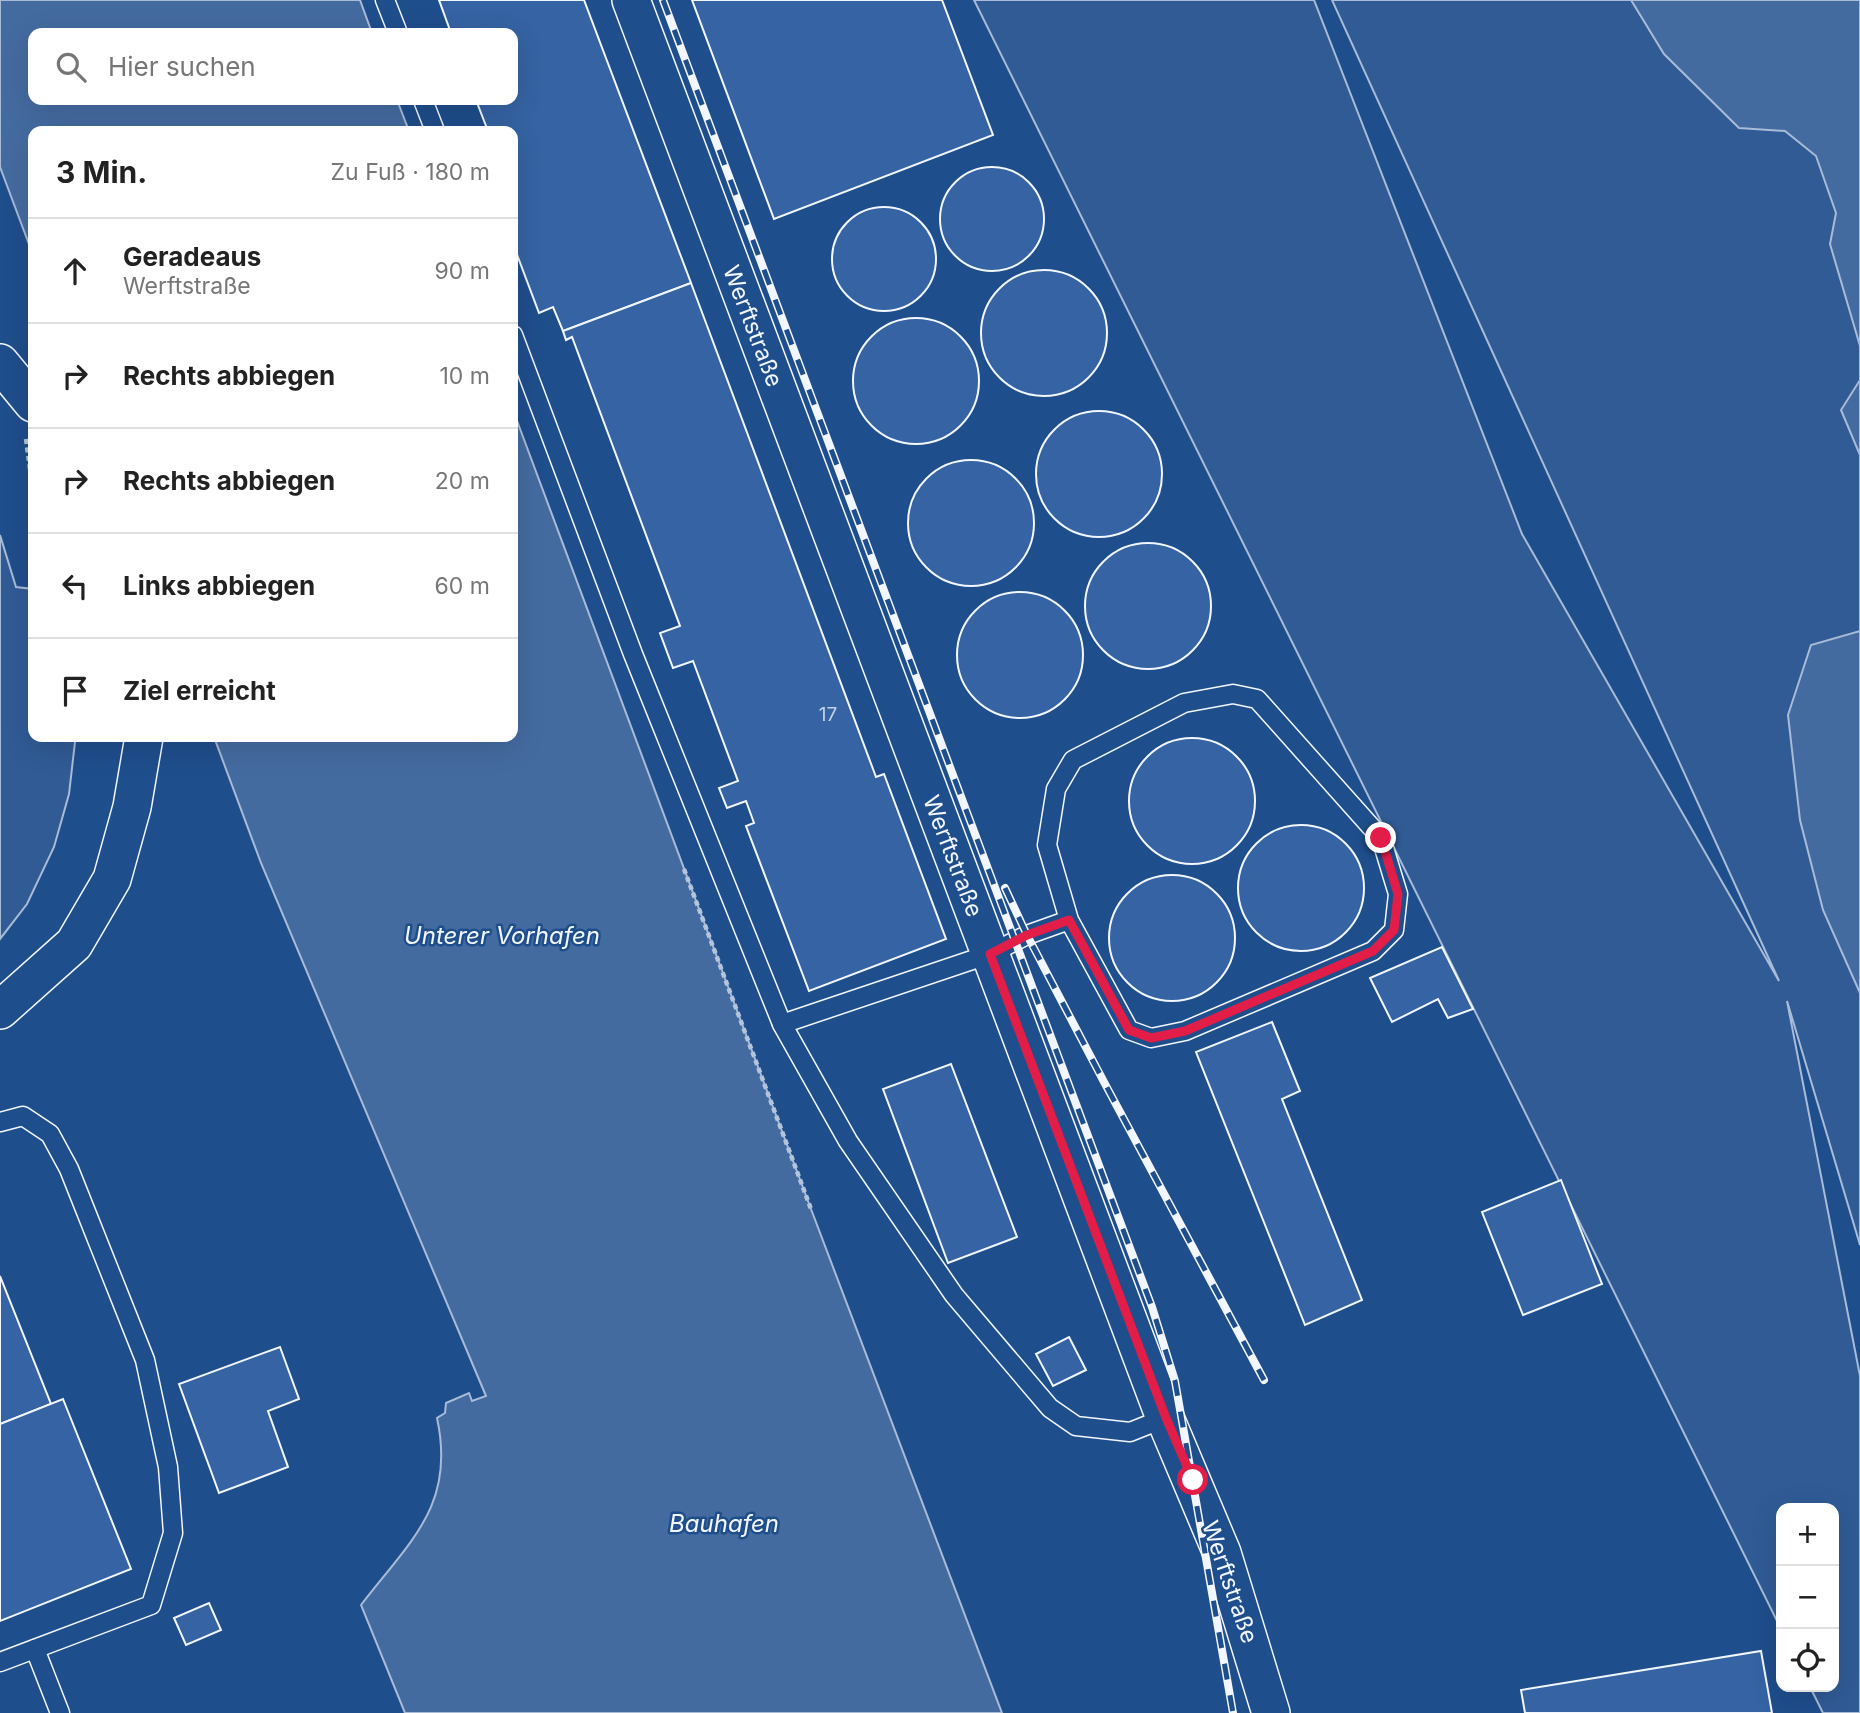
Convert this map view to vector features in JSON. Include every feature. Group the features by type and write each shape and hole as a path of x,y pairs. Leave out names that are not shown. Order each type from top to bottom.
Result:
{"street":[{"name":"Werftstraße","path":"631,0 1166,1418 1222,1553 1271,1713"},
{"path":"0,363 28,397"},
{"path":"0,1010 74,944 112,878 131,807 143,742"}],"lane":[{"path":"385,0 396,28"},
{"path":"425,105 433,126"},
{"path":"518,348 633,654 782,1024 848,1141 954,1295 1049,1408 1076,1426 1130,1432 1166,1418"},
{"path":"1233,694 1257,699 1381,838 1398,894 1394,930 1373,951 1185,1031 1151,1038 1129,1030 1069,920 1047,845 1056,789 1073,760 1184,703 1233,694"},
{"path":"782,1024 990,954 1027,935 1069,920"},
{"path":"0,1122 23,1116 50,1134 69,1169 145,1360 167,1467 173,1533 150,1605 0,1662"},
{"path":"35,1649 60,1713"}],"shaded area":[{"path":"974,0 1314,0 1522,534 1779,981 1332,0 1860,0 1860,1245 1787,1001 1860,1376 1860,1713 1823,1713 1812,1692 1839,1692 1839,1503 1776,1503 1776,1619"},
{"path":"0,535 16,587 28,588 28,742 75,742 69,794 54,847 27,904 0,939"}],"water":[{"path":"0,0 360,0 370,28 28,28 28,105 399,105 407,126 28,126 28,242 0,167"},
{"path":"1631,0 1860,0 1860,346 1830,244 1836,213 1816,156 1785,131 1739,128 1664,54"},
{"path":"1860,380 1860,455 1841,410"},
{"path":"518,423 1002,1713 405,1713 361,1605 412,1541 434,1499 440,1475 441,1448 437,1418 445,1413 446,1403 469,1393 472,1401 486,1396 261,863 216,742 518,742"},
{"path":"1860,631 1860,993 1823,910 1800,820 1788,715 1811,645"}],"building":[{"path":"439,0 584,0 691,283 563,331 553,307 539,313 518,257 518,126 486,126 478,105 518,105 518,28 449,28"},
{"path":"692,0 942,0 993,135 774,219"},
{"path":"992,167 1012,171 1029,182 1040,199 1044,219 1040,239 1029,256 1012,267 992,271 972,267 955,256 944,239 940,219 944,199 955,182 972,171"},
{"path":"884,207 904,211 921,222 932,239 936,259 932,279 921,296 904,307 884,311 864,307 847,296 836,279 832,259 836,239 847,222 864,211"},
{"path":"1044,270 1068,275 1089,288 1102,309 1107,333 1102,357 1089,378 1068,391 1044,396 1020,391 999,378 986,357 981,333 986,309 999,288 1020,275"},
{"path":"691,283 876,777 884,774 946,939 809,991 746,826 754,823 746,801 727,808 719,788 738,781 693,661 673,668 660,633 680,626 572,337 566,340 563,331"},
{"path":"916,318 940,323 960,337 974,357 979,381 974,405 960,425 940,439 916,444 892,439 872,425 858,405 853,381 858,357 872,337 892,323"},
{"path":"1099,411 1123,416 1144,429 1157,450 1162,474 1157,498 1144,519 1123,532 1099,537 1075,532 1054,519 1041,498 1036,474 1041,450 1054,429 1075,416"},
{"path":"971,460 995,465 1015,479 1029,499 1034,523 1029,547 1015,567 995,581 971,586 947,581 927,567 913,547 908,523 913,499 927,479 947,465"},
{"path":"1148,543 1172,548 1193,561 1206,582 1211,606 1206,630 1193,651 1172,664 1148,669 1124,664 1103,651 1090,630 1085,606 1090,582 1103,561 1124,548"},
{"path":"1020,592 1044,597 1065,610 1078,631 1083,655 1078,679 1065,700 1044,713 1020,718 996,713 975,700 962,679 957,655 962,631 975,610 996,597"},
{"path":"1192,738 1216,743 1236,757 1250,777 1255,801 1250,825 1236,845 1216,859 1192,864 1168,859 1148,845 1134,825 1129,801 1134,777 1148,757 1168,743"},
{"path":"1301,825 1325,830 1345,844 1359,864 1364,888 1359,912 1345,932 1325,946 1301,951 1277,946 1257,932 1243,912 1238,888 1243,864 1257,844 1277,830"},
{"path":"1172,875 1196,880 1217,893 1230,914 1235,938 1230,962 1217,983 1196,996 1172,1001 1148,996 1127,983 1114,962 1109,938 1114,914 1127,893 1148,880"},
{"path":"1442,947 1473,1009 1448,1018 1438,999 1392,1022 1370,978"},
{"path":"1272,1022 1300,1091 1282,1099 1362,1300 1305,1325 1196,1052"},
{"path":"951,1064 1017,1237 948,1263 883,1089"},
{"path":"1561,1180 1602,1284 1523,1315 1482,1212"},
{"path":"0,1276 51,1404 0,1424"},
{"path":"1069,1337 1086,1370 1053,1386 1036,1354"},
{"path":"280,1347 299,1399 268,1411 288,1467 219,1493 179,1384"},
{"path":"63,1399 131,1569 0,1621 0,1424"},
{"path":"209,1603 221,1630 186,1645 174,1618"},
{"path":"1761,1651 1772,1713 1525,1713 1521,1690"}],"railway":[{"path":"663,0 1152,1307 1175,1381 1233,1713"},
{"path":"1005,888 1104,1082 1264,1380"}],"route":[{"path":"1193,1480 1166,1418 990,954 1027,935 1069,920 1129,1030 1151,1038 1185,1031 1373,951 1394,930 1398,894 1381,838"}],"water label":[{"name":"Unterer Vorhafen","path":"502,935"},
{"name":"Bauhafen","path":"724,1523"}]}
